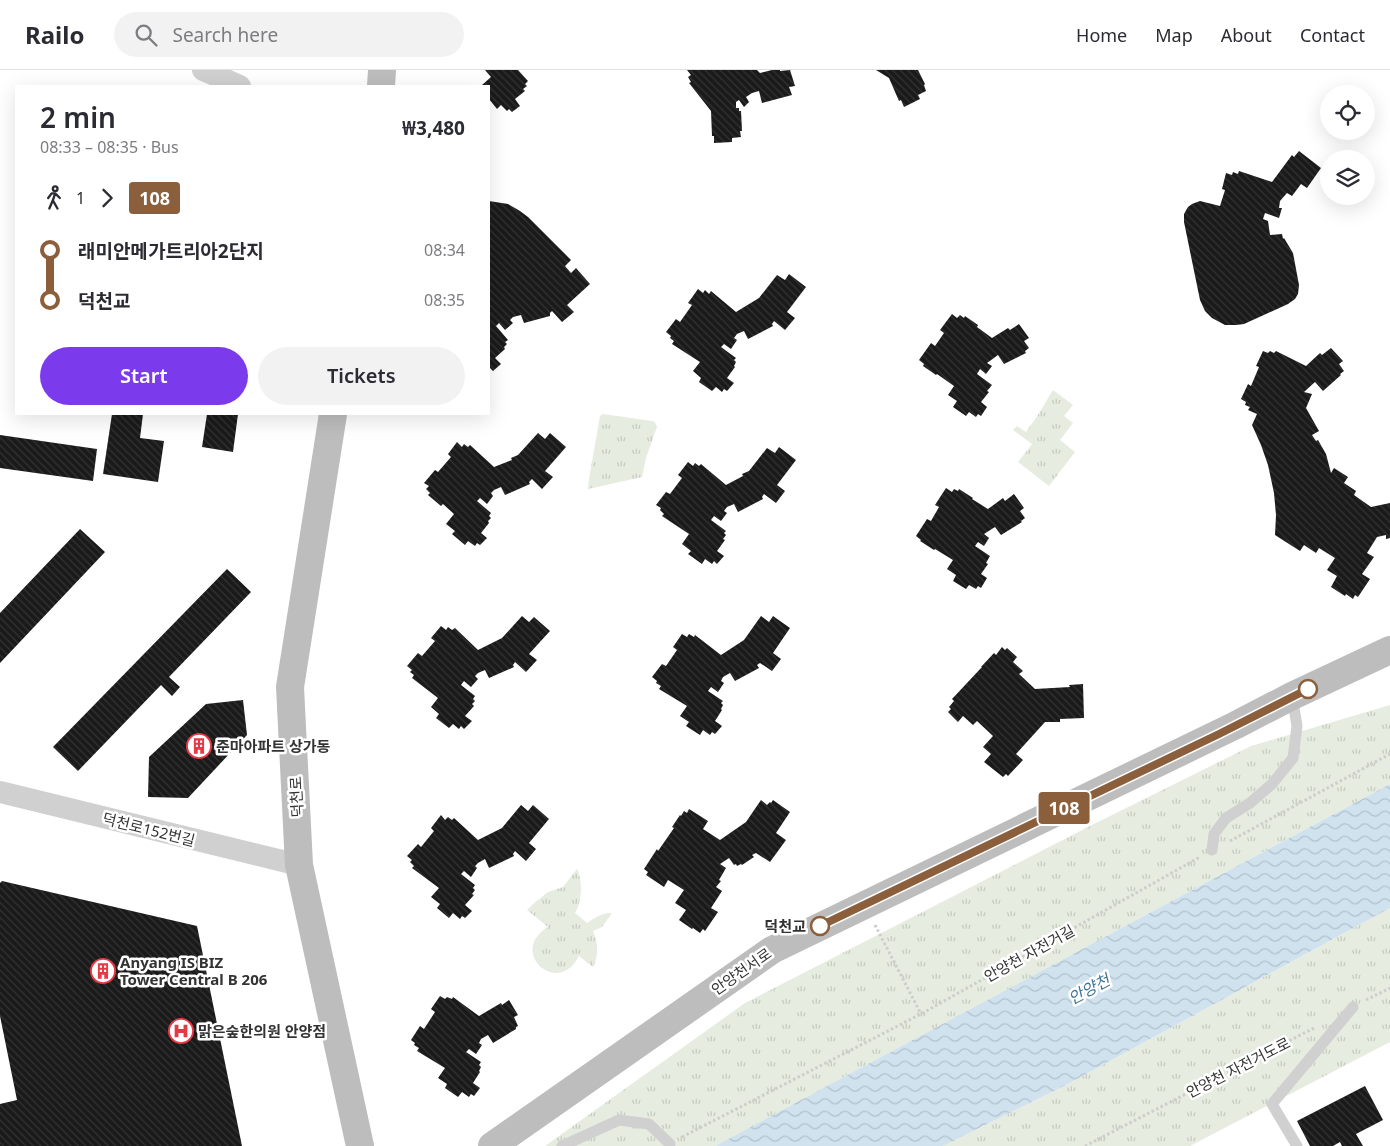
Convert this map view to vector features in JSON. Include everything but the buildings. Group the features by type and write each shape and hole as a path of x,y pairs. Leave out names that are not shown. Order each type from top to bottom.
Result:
{"street":[{"path":"203,70 238,85"},
{"path":"381,85 382,70"},
{"name":"덕천로","path":"333,415 290,687 299,866 360,1146"},
{"name":"안양천서로","path":"499,1144 772,950 1390,650"},
{"name":"덕천로152번길","path":"0,792 299,866"}],"lane":[{"path":"1212,850 1214,834 1226,818 1250,803 1272,784 1293,758 1297,726 1292,696"},
{"path":"1297,1146 1272,1104 1353,1007"},
{"path":"562,1146 619,1120 649,1124 670,1144"}],"path":[{"name":"안양천 자전거길","path":"670,1144 921,1014 1212,850 1390,754"},
{"path":"865,904 921,1014"},
{"path":"1353,1007 1390,988"},
{"name":"안양천 자전거도로","path":"1085,1146 1318,1025"}],"green space":[{"path":"1053,390 1073,405 1064,416 1073,423 1060,440 1075,452 1049,486 1018,462 1032,444 1013,430 1017,426 1026,432"},
{"path":"603,414 652,421 655,422 657,427 646,458 642,477 588,489 600,416"},
{"path":"1390,705 1390,784 715,1146 545,1146 745,1003 1090,826 1251,746"},
{"path":"577,869 581,891 575,913 587,923 602,914 612,913 602,927 593,931 597,949 593,967 579,956 570,968 560,973 549,972 540,967 534,958 533,948 537,937 548,927 527,910 548,892 563,887"},
{"path":"1390,908 1390,1042 1190,1146 943,1146 1066,1085"}],"water":[{"name":"안양천","path":"1390,784 1390,908 1066,1085 943,1146 715,1146"}],"bus line":[{"name":"108","path":"820,926 1219,734 1308,689"}],"place":[{"name":"준마아파트 상가동","path":"199,746"},
{"name":"덕천교","path":"820,926"},
{"name":"Anyang IS BIZ Tower Central B 206","path":"103,971"},
{"name":"맑은숲한의원 안양점","path":"181,1031"}]}
